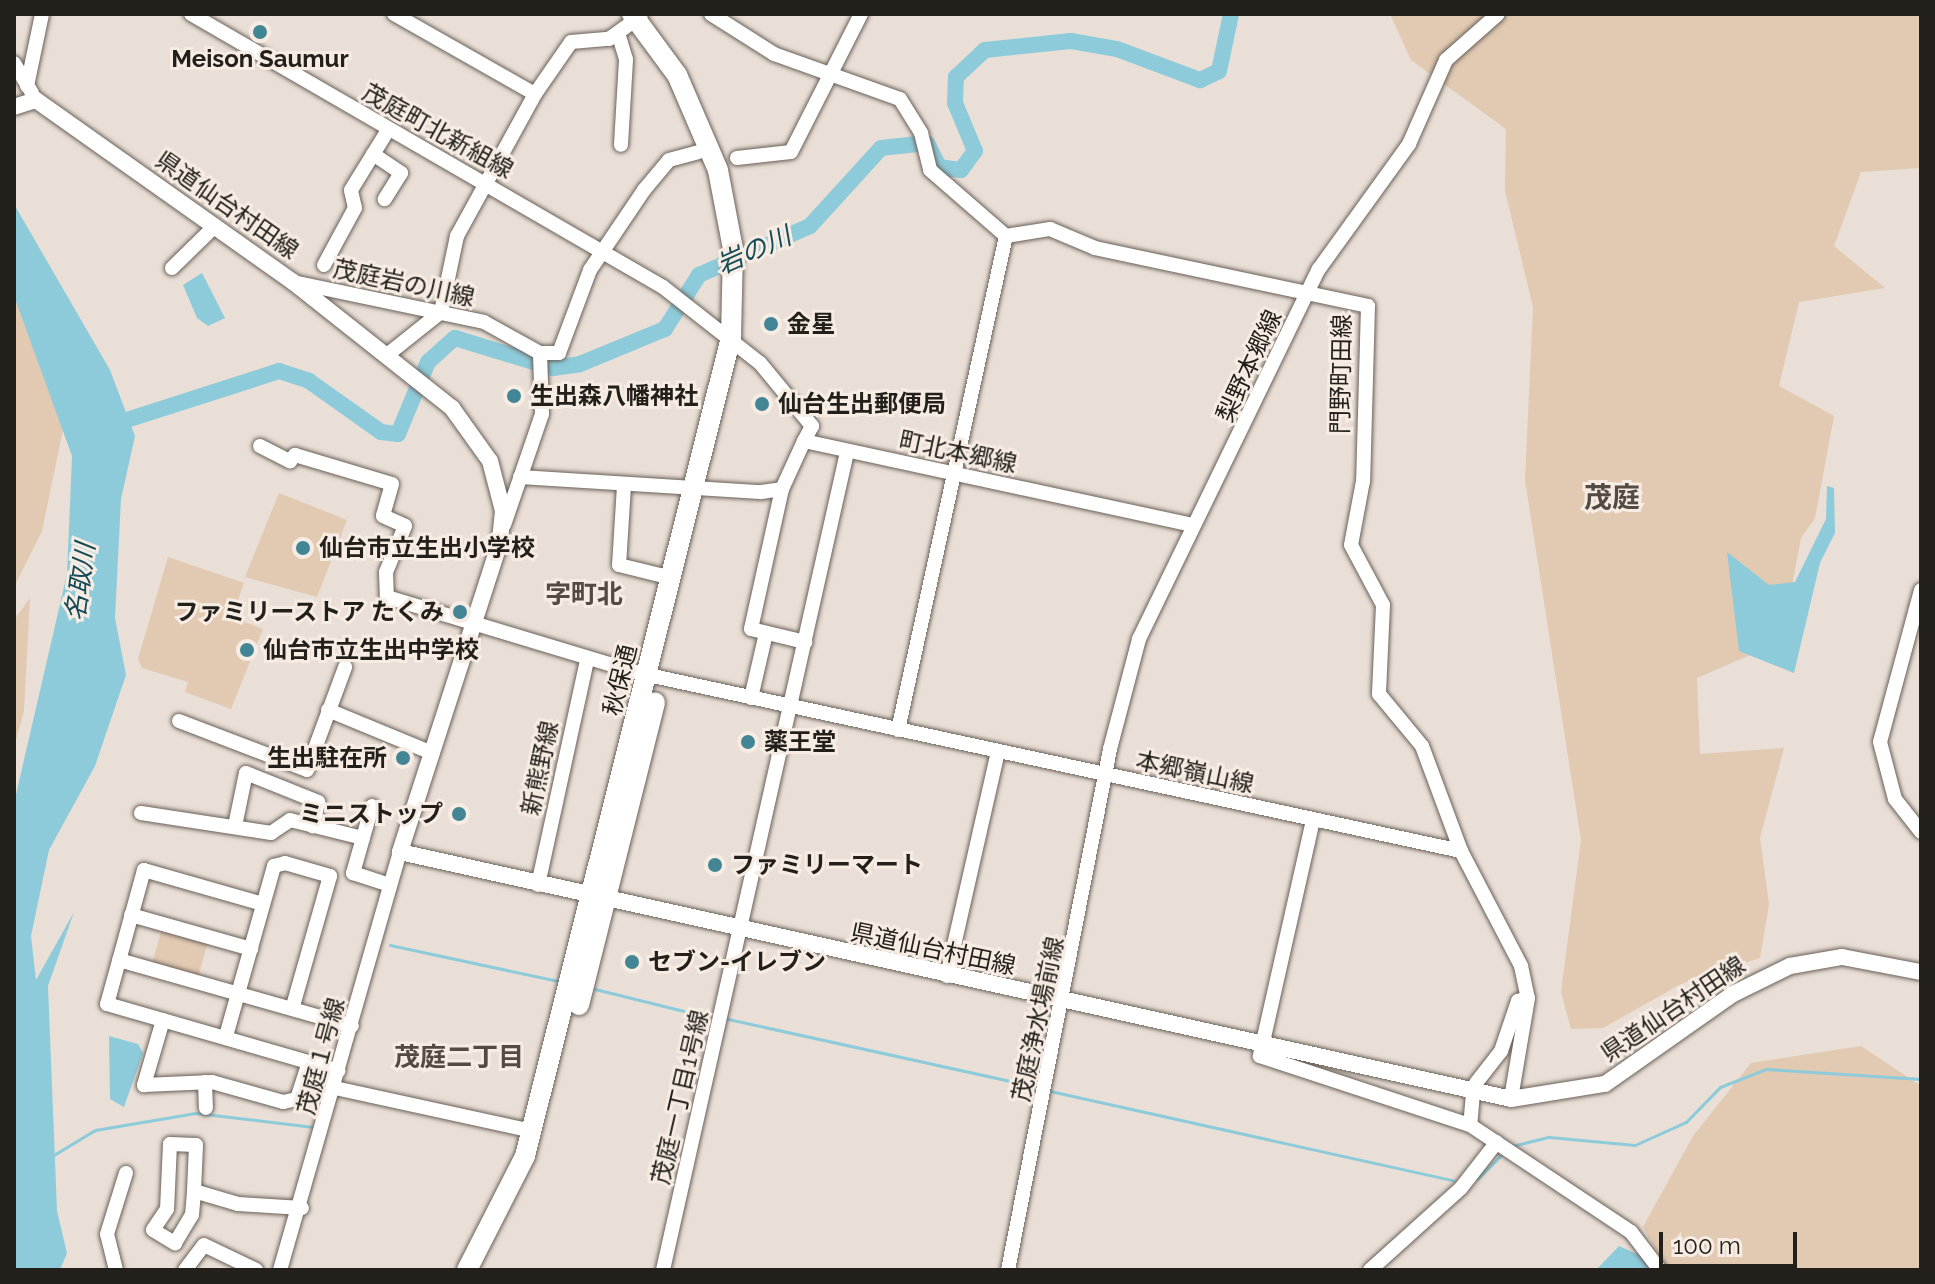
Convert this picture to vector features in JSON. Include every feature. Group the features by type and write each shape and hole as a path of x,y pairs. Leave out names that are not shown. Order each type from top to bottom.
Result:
{"highway":[{"name":"秋保通","path":"483,1270 536,1163 737,341 739,248 721,140 683,64 640,15"},
{"name":"秋保通","path":"654,676 672,578 701,488"},
{"name":"秋保通","path":"467,1270 510,1196 599,901"}],"main road":[{"name":"県道仙台村田線","path":"26,99 215,226 293,282 429,388 471,428 490,461 503,529"},
{"path":"400,852 503,529"},
{"name":"県道仙台村田線","path":"400,852 740,933 1263,1042 1511,1099 1605,1084 1733,994 1790,966 1842,957 1921,972"}],"street":[{"path":"26,99 42,14"},
{"name":"茂庭町北新組線","path":"191,14 388,130 602,247 663,287 737,341 812,426 804,441"},
{"path":"394,14 535,94"},
{"path":"711,14 774,54 900,99 921,133 923,153 936,177 1006,236 898,730"},
{"path":"737,158 791,152 861,14"},
{"name":"梨野本郷線","path":"1105,775 1139,639 1192,525 1345,225 1409,144 1440,69 1498,14"},
{"path":"391,358 434,317 448,283 448,257 484,182 535,94 571,42 618,33 640,15"},
{"path":"618,33 626,60 621,145"},
{"path":"14,63 26,99"},
{"path":"324,265 355,208 351,190 388,130"},
{"path":"503,529 545,388 541,356 559,353 602,247 669,160 698,152"},
{"path":"373,154 401,173 385,199"},
{"path":"172,268 215,226"},
{"name":"門野町田線","path":"1006,236 1050,229 1095,248 1368,306 1363,481 1351,545 1383,605 1379,694 1422,746 1461,851"},
{"name":"茂庭岩の川線","path":"293,282 434,317 484,322 541,356"},
{"path":"804,441 782,489 751,629 805,642"},
{"name":"町北本郷線","path":"804,441 1192,525"},
{"name":"本郷嶺山線","path":"260,446 290,461 295,455 392,484 383,516 405,526 386,572 387,597 587,660 654,676 1461,851"},
{"name":"茂庭一丁目1号線","path":"663,1270 847,452"},
{"path":"520,477 624,486 782,489"},
{"path":"624,486 619,565 672,578"},
{"path":"1921,590 1888,691 1880,742 1895,799 1921,832"},
{"path":"751,698 766,633"},
{"name":"新熊野線","path":"538,885 587,660"},
{"path":"179,721 307,770 345,667"},
{"path":"328,710 430,752"},
{"path":"947,976 998,752"},
{"path":"235,826 246,773 318,802 313,826"},
{"name":"茂庭浄水場前線","path":"1008,1270 1064,1001 1105,775"},
{"path":"372,806 353,873 390,885"},
{"path":"141,813 271,833 290,820 363,838"},
{"path":"1313,820 1263,1042 1264,1062 1470,1125 1631,1232 1660,1270"},
{"path":"1461,851 1521,966 1528,998 1511,1099"},
{"name":"茂庭１号線","path":"280,1270 302,1208 400,852"},
{"path":"226,1036 274,866 330,876 292,1009"},
{"path":"263,904 144,870 107,1004 339,1071"},
{"path":"131,915 251,949"},
{"path":"119,960 352,1026"},
{"path":"1470,1125 1475,1088 1501,1051 1518,1001 1528,998"},
{"path":"163,1020 144,1085 205,1082 297,1099 309,1062"},
{"path":"205,1082 206,1108"},
{"path":"335,1088 532,1131"},
{"path":"170,1144 196,1145 194,1191 192,1215 175,1243 153,1230 167,1209 170,1144"},
{"path":"1370,1270 1506,1147"},
{"path":"116,1270 107,1234 126,1173"},
{"path":"194,1191 238,1204 302,1208"},
{"path":"185,1270 204,1245 256,1270"}],"shaded area":[{"path":"1390,14 1921,14 1921,168 1861,172 1834,246 1885,288 1799,302 1779,386 1834,416 1815,518 1801,538 1792,585 1792,637 1697,678 1700,754 1784,748 1760,838 1769,904 1760,958 1681,984 1603,1028 1571,1029 1561,992 1581,840 1525,480 1533,307 1505,191 1506,129 1411,60"},
{"path":"14,255 73,381 42,531 14,587"},
{"path":"279,493 347,520 317,597 245,577"},
{"path":"168,557 244,583 232,617 263,629 231,709 185,692 188,682 142,668 138,659"},
{"path":"30,598 24,711 14,747 14,620"},
{"path":"162,928 208,942 198,977 152,964"},
{"path":"1861,1046 1921,1086 1921,1270 1667,1270 1643,1227 1693,1136 1751,1063"}],"water":[{"name":"名取川","path":"14,204 110,370 135,436 121,499 115,618 126,675 95,766 49,850 31,936 36,980 74,912 48,986 57,1211 67,1253 60,1270 14,1270 14,803 67,574 72,456 14,296"},
{"path":"202,273 225,318 208,326 197,318 183,285"},
{"path":"1827,486 1834,488 1835,533 1820,563 1794,673 1739,651 1727,552 1769,585 1795,582 1826,519"},
{"path":"109,1036 138,1044 143,1053 124,1107 110,1099"},
{"path":"1619,1246 1648,1259 1652,1270 1596,1270"}],"waterway":[{"name":"岩の川","path":"108,426 279,371 309,381 381,432 398,434 428,362 455,338 553,368 580,364 665,329 699,275 810,226 881,148 927,143 939,167 961,170 975,151 955,103 956,77 985,50 1071,41 1117,49 1200,80 1219,71 1231,14"},
{"path":"390,945 558,981"},
{"path":"595,989 700,1015"},
{"path":"728,1019 1038,1087"},
{"path":"1512,1146 1549,1137 1635,1145 1686,1122 1720,1087 1766,1069 1921,1079"},
{"path":"1050,1091 1453,1180"},
{"path":"52,1156 95,1130 196,1113 313,1127"},
{"path":"1477,1179 1503,1153"}],"place":[{"name":"Meison Saumur","path":"260,32"},
{"name":"金星","path":"771,324"},
{"name":"生出森八幡神社","path":"514,396"},
{"name":"仙台生出郵便局","path":"762,404"},
{"name":"仙台市立生出小学校","path":"303,548"},
{"name":"ファミリーストア たくみ","path":"460,612"},
{"name":"仙台市立生出中学校","path":"247,650"},
{"name":"薬王堂","path":"748,742"},
{"name":"生出駐在所","path":"403,758"},
{"name":"ミニストップ","path":"459,814"},
{"name":"ファミリーマート","path":"715,865"},
{"name":"セブン-イレブン","path":"632,962"}],"district":[{"name":"茂庭","path":"1612,498"},
{"name":"字町北","path":"584,595"},
{"name":"茂庭二丁目","path":"459,1058"}]}
